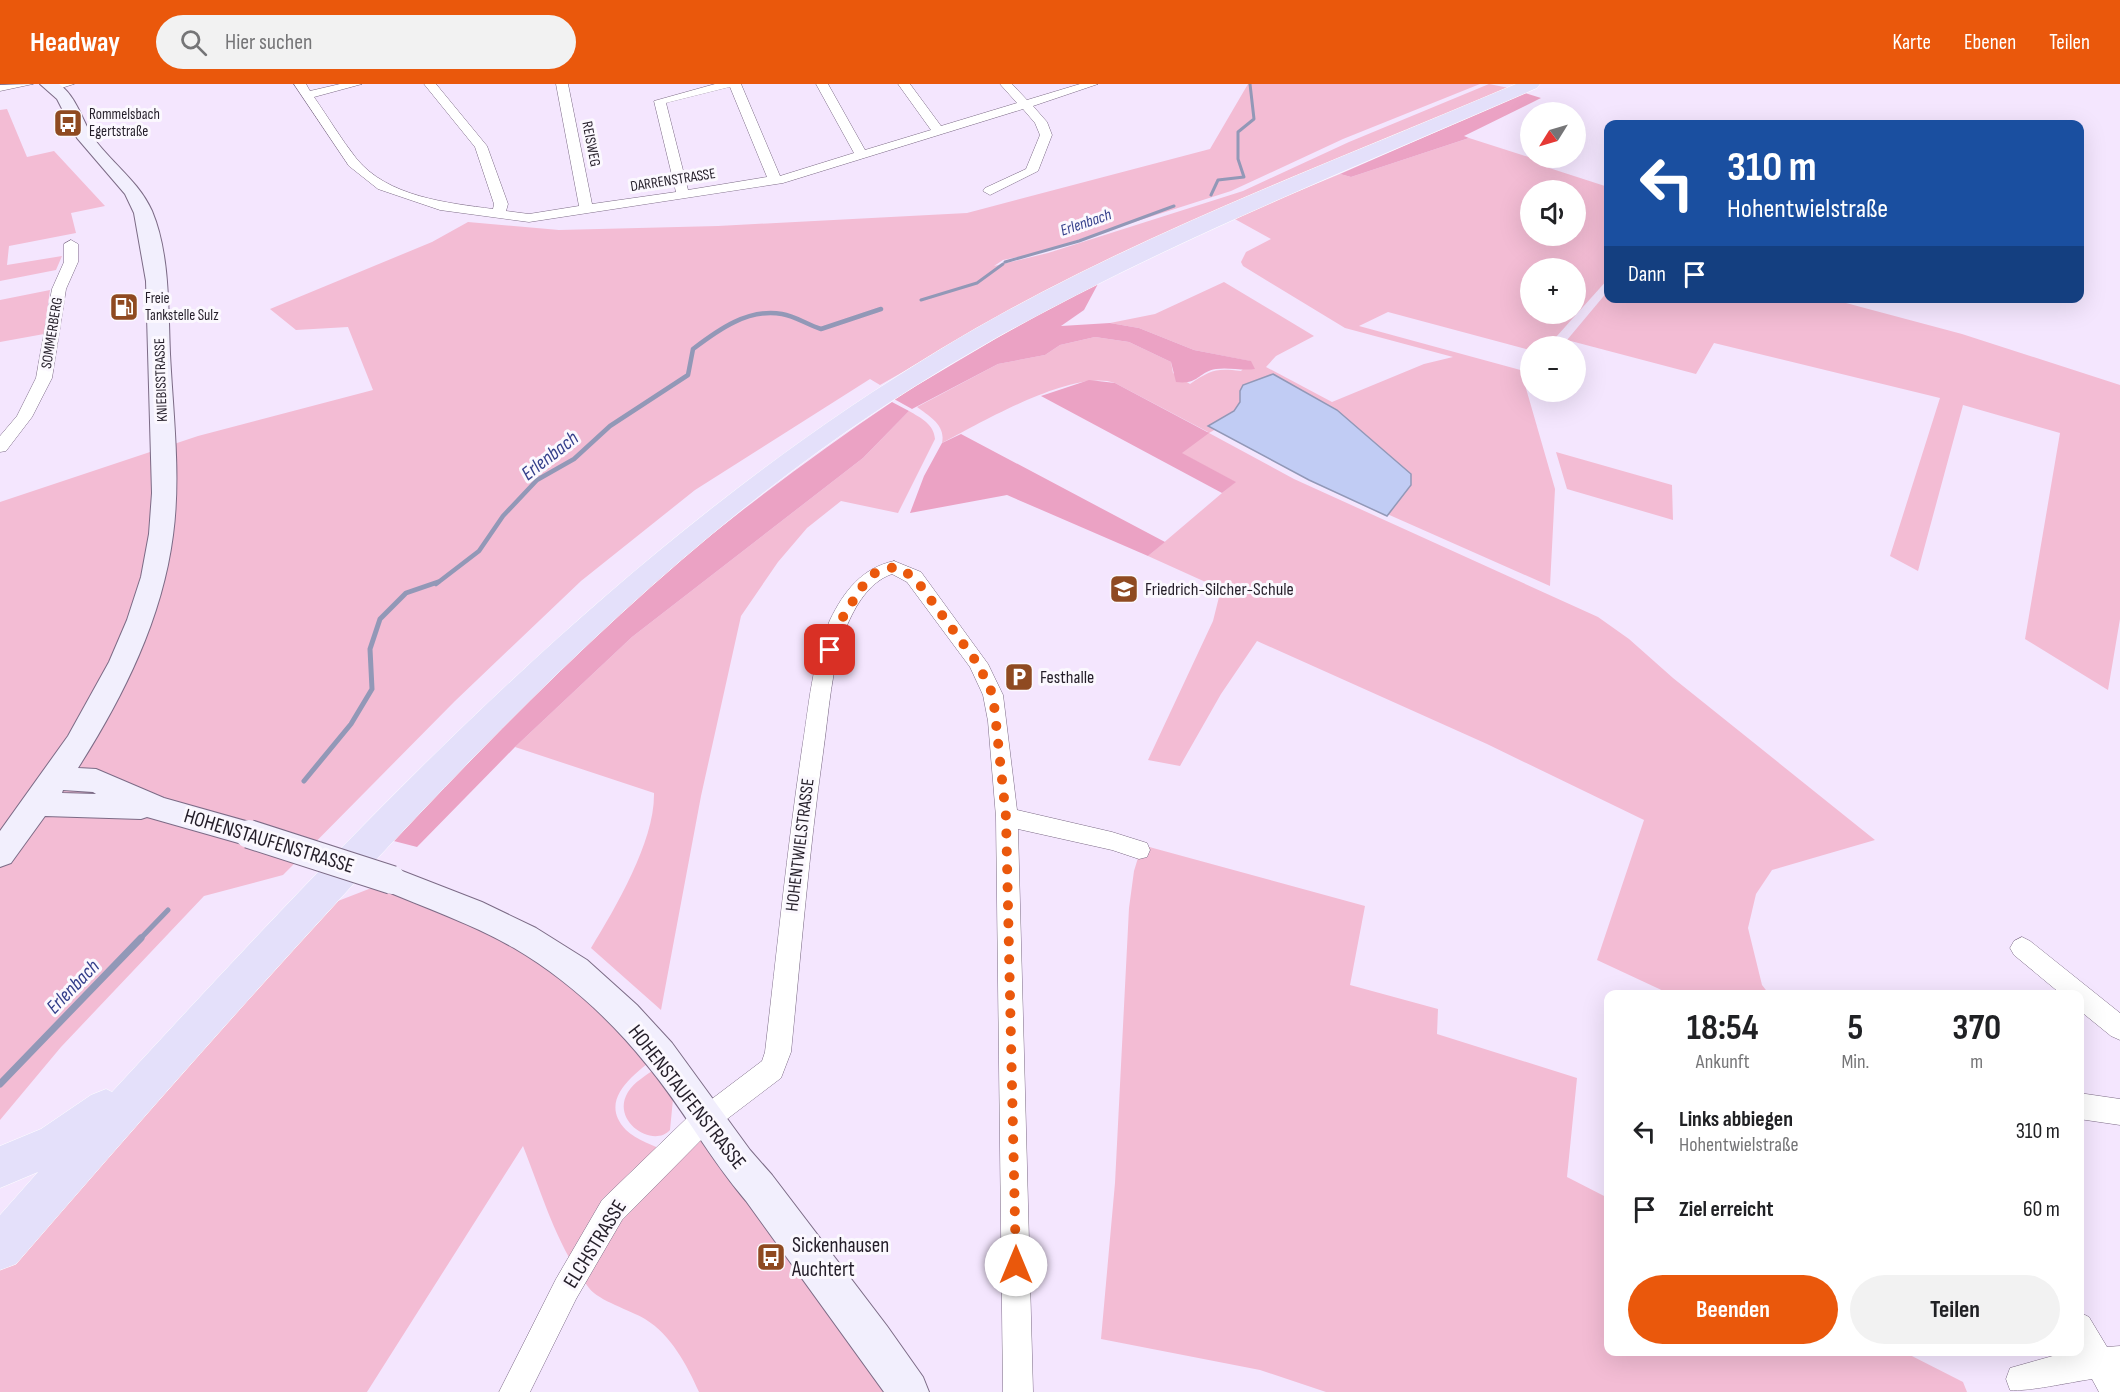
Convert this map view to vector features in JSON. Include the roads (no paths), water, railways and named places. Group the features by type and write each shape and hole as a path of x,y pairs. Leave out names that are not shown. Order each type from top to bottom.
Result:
{"main road":[{"path":"14,1226 380,831 523,686 673,550 810,445 951,354 1067,291 1162,245 1531,84"},
{"path":"0,1167 56,1144 127,1093 175,1053"},
{"path":"0,1179 14,1226"}],"street":[{"path":"0,88 27,84"},
{"path":"304,90 356,84"},
{"path":"430,84 481,146 501,204 498,215"},
{"name":"REISWEG","path":"562,84 586,210"},
{"path":"682,195 660,101 729,84"},
{"path":"735,84 775,180"},
{"path":"822,84 861,154"},
{"path":"904,84 937,129"},
{"path":"990,191 1027,175 1035,167 1045,129 1006,84"},
{"name":"DARRENSTRASSE","path":"304,90 353,164 371,178 399,193 430,204 529,218 775,180 937,129 1092,84"},
{"name":"KNIEBISSTRASSE","path":"0,854 38,804 105,696 137,623 158,551 163,495 159,316 146,223 137,199 89,144 71,107 57,85"},
{"name":"SOMMERBERG","path":"0,447 24,417 44,378 59,289 71,262 71,244"},
{"name":"HOHENTWIELSTRASSE","path":"706,1118 758,1083 772,1069 778,1052 798,847 827,663 838,625 853,599 875,573 894,567 905,571 920,585 985,676 993,695 998,721 1006,817"},
{"name":"HOHENSTAUFENSTRASSE","path":"55,778 96,781 157,808 249,834 392,880 502,926 575,970 652,1045 737,1163 759,1188 873,1340 908,1392"},
{"name":"HOHENSTAUFENSTRASSE","path":"38,804 157,808"},
{"path":"1018,1392 1006,817 1112,841 1139,850"},
{"path":"2022,948 2073,990"},
{"path":"2084,999 2120,1028"},
{"path":"2084,1107 2120,1112"},
{"name":"ELCHSTRASSE","path":"514,1392 577,1270 612,1210 660,1159 706,1118"},
{"path":"2084,1333 2109,1362 2116,1392"},
{"path":"2021,1379 2067,1367 2109,1362"}],"water":[{"path":"1273,374 1337,410 1411,474 1411,485 1387,516 1309,480 1208,426 1234,411 1240,402 1240,391 1243,385"}],"waterway":[{"name":"Erlenbach","path":"1211,195 1218,180 1244,177 1238,159 1238,132 1254,119 1250,84"},
{"name":"Erlenbach","path":"1005,262 1079,241 1174,206"},
{"name":"Erlenbach","path":"921,300 977,283 1003,264"},
{"name":"Erlenbach","path":"436,584 479,551 503,516 537,480 574,459 610,426 688,375 693,349 723,328 745,317 769,313 787,315 821,329 881,309"},
{"name":"Erlenbach","path":"304,781 351,724 372,689 370,649 380,619 406,593 438,582"},
{"name":"Erlenbach","path":"139,940 168,910"},
{"name":"Erlenbach","path":"0,1084 141,938"}],"place":[{"name":"Rommelsbach Egertstraße","path":"68,123"},
{"name":"Freie Tankstelle Sulz","path":"124,307"},
{"name":"Friedrich-Silcher-Schule","path":"1124,589"},
{"name":"Festhalle","path":"1019,677"},
{"name":"Sickenhausen Auchtert","path":"771,1257"}]}
